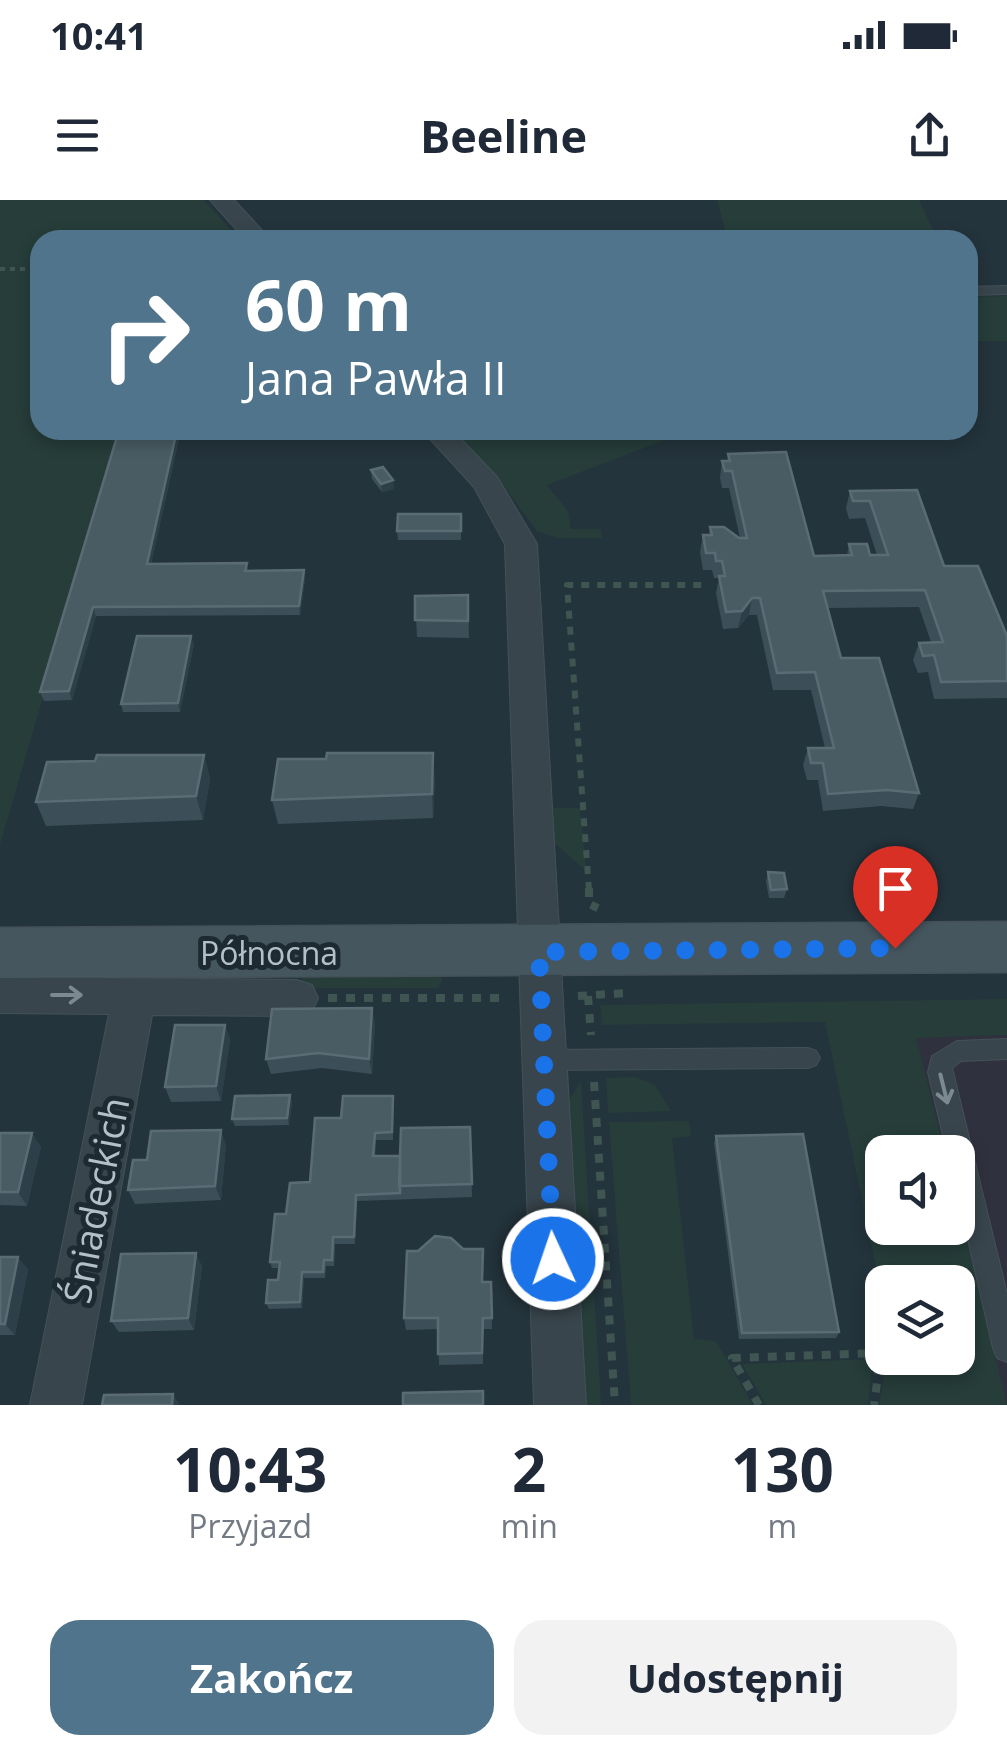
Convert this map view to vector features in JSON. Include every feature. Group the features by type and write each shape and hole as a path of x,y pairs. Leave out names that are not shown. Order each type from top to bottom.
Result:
{"main road":[{"name":"Północna","path":"0,953 527,982 1007,947"}],"street":[{"path":"221,200 250,230"},
{"path":"445,440 486,483 521,544 527,982 544,1060 560,1405"},
{"name":"Północna","path":"0,995 297,998"},
{"name":"Śniadeckich","path":"56,1405 134,995"}],"lane":[{"path":"978,291 1007,290"},
{"path":"1007,1049 956,1052 940,1064 1007,1348"},
{"path":"544,1060 808,1058"}],"path":[{"path":"0,269 30,269"},
{"path":"586,885 590,870 567,586 708,585"},
{"path":"297,998 527,982 588,996 640,992"},
{"path":"588,996 616,1405"},
{"path":"760,1405 732,1358 881,1353 874,1405"}],"shaded area":[{"path":"1007,999 1007,1405 975,1289 975,1265 968,1265 963,1245 975,1245 975,1135 934,1135 901,1001"}],"green space":[{"path":"0,200 204,200 231,230 30,230 30,440 118,440 0,845"},
{"path":"717,200 919,200 933,230 725,230"},
{"path":"1007,296 1007,341 978,341 978,297"},
{"path":"461,440 665,440 547,485 568,511 571,529 601,529 602,538 558,538 537,531 496,476"},
{"path":"552,808 580,808 586,871 552,841"},
{"path":"302,977 443,979 438,988 301,988"},
{"path":"1007,999 1007,1035 916,1038 941,1135 865,1135 865,1214 825,1022 602,1025 600,1005"},
{"path":"636,1077 655,1085 671,1111 608,1113 606,1078"},
{"path":"581,1081 601,1405 584,1405 567,1103"},
{"path":"689,1121 691,1136 672,1138 694,1339 716,1341 753,1405 631,1405 609,1122"},
{"path":"872,1245 968,1245 973,1265 876,1265"},
{"path":"975,1273 1007,1405 879,1405 884,1375 975,1375"},
{"path":"865,1359 865,1375 871,1375 868,1405 766,1405 742,1364"}],"building":[{"path":"116,440 175,440 147,564 247,563 245,571 304,570 299,606 93,607 69,691 40,692"},
{"path":"786,452 814,556 852,555 849,544 867,544 870,555 888,555 870,501 853,501 850,491 917,490 944,566 978,566 1007,636 1007,681 941,682 934,655 923,656 919,643 943,642 925,590 823,591 841,658 879,658 919,793 887,790 828,794 823,763 811,763 808,748 834,748 815,672 777,673 760,598 752,598 742,611 726,612 719,576 725,576 722,561 716,561 715,553 706,553 703,535 712,535 710,527 724,527 739,538 747,538 732,471 725,471 722,461 730,461 728,454"},
{"path":"383,467 393,480 381,484 371,470"},
{"path":"398,514 461,514 461,531 397,531"},
{"path":"468,595 468,621 415,620 415,596"},
{"path":"137,636 191,636 178,703 121,704"},
{"path":"327,753 433,753 432,794 272,800 278,759 326,759"},
{"path":"97,755 204,755 196,796 36,802 47,762 95,761"},
{"path":"768,872 784,873 787,889 771,890"},
{"path":"372,1008 369,1059 318,1053 266,1059 272,1009"},
{"path":"175,1025 225,1025 216,1086 165,1087"},
{"path":"290,1095 287,1118 232,1119 235,1096"},
{"path":"343,1096 393,1096 392,1132 375,1133 373,1156 400,1156 400,1193 356,1195 354,1237 333,1237 332,1260 324,1260 323,1272 302,1272 300,1302 266,1303 268,1280 278,1280 280,1262 270,1262 275,1214 286,1214 290,1183 310,1182 315,1118 341,1118"},
{"path":"470,1127 472,1184 399,1186 401,1128"},
{"path":"221,1130 215,1186 128,1190 133,1160 147,1160 151,1131"},
{"path":"0,1133 32,1133 18,1192 0,1192"},
{"path":"803,1134 839,1332 742,1333 716,1136"},
{"path":"435,1236 451,1238 463,1249 483,1249 482,1282 491,1282 492,1318 483,1318 482,1353 438,1354 438,1318 404,1318 407,1251 418,1251"},
{"path":"196,1253 188,1318 111,1321 121,1254"},
{"path":"0,1257 18,1257 5,1324 0,1324"},
{"path":"483,1391 483,1405 403,1405 403,1393"},
{"path":"173,1394 172,1405 102,1405 104,1395"}],"route":[{"path":"553,1259 539,952 895,948"}]}
